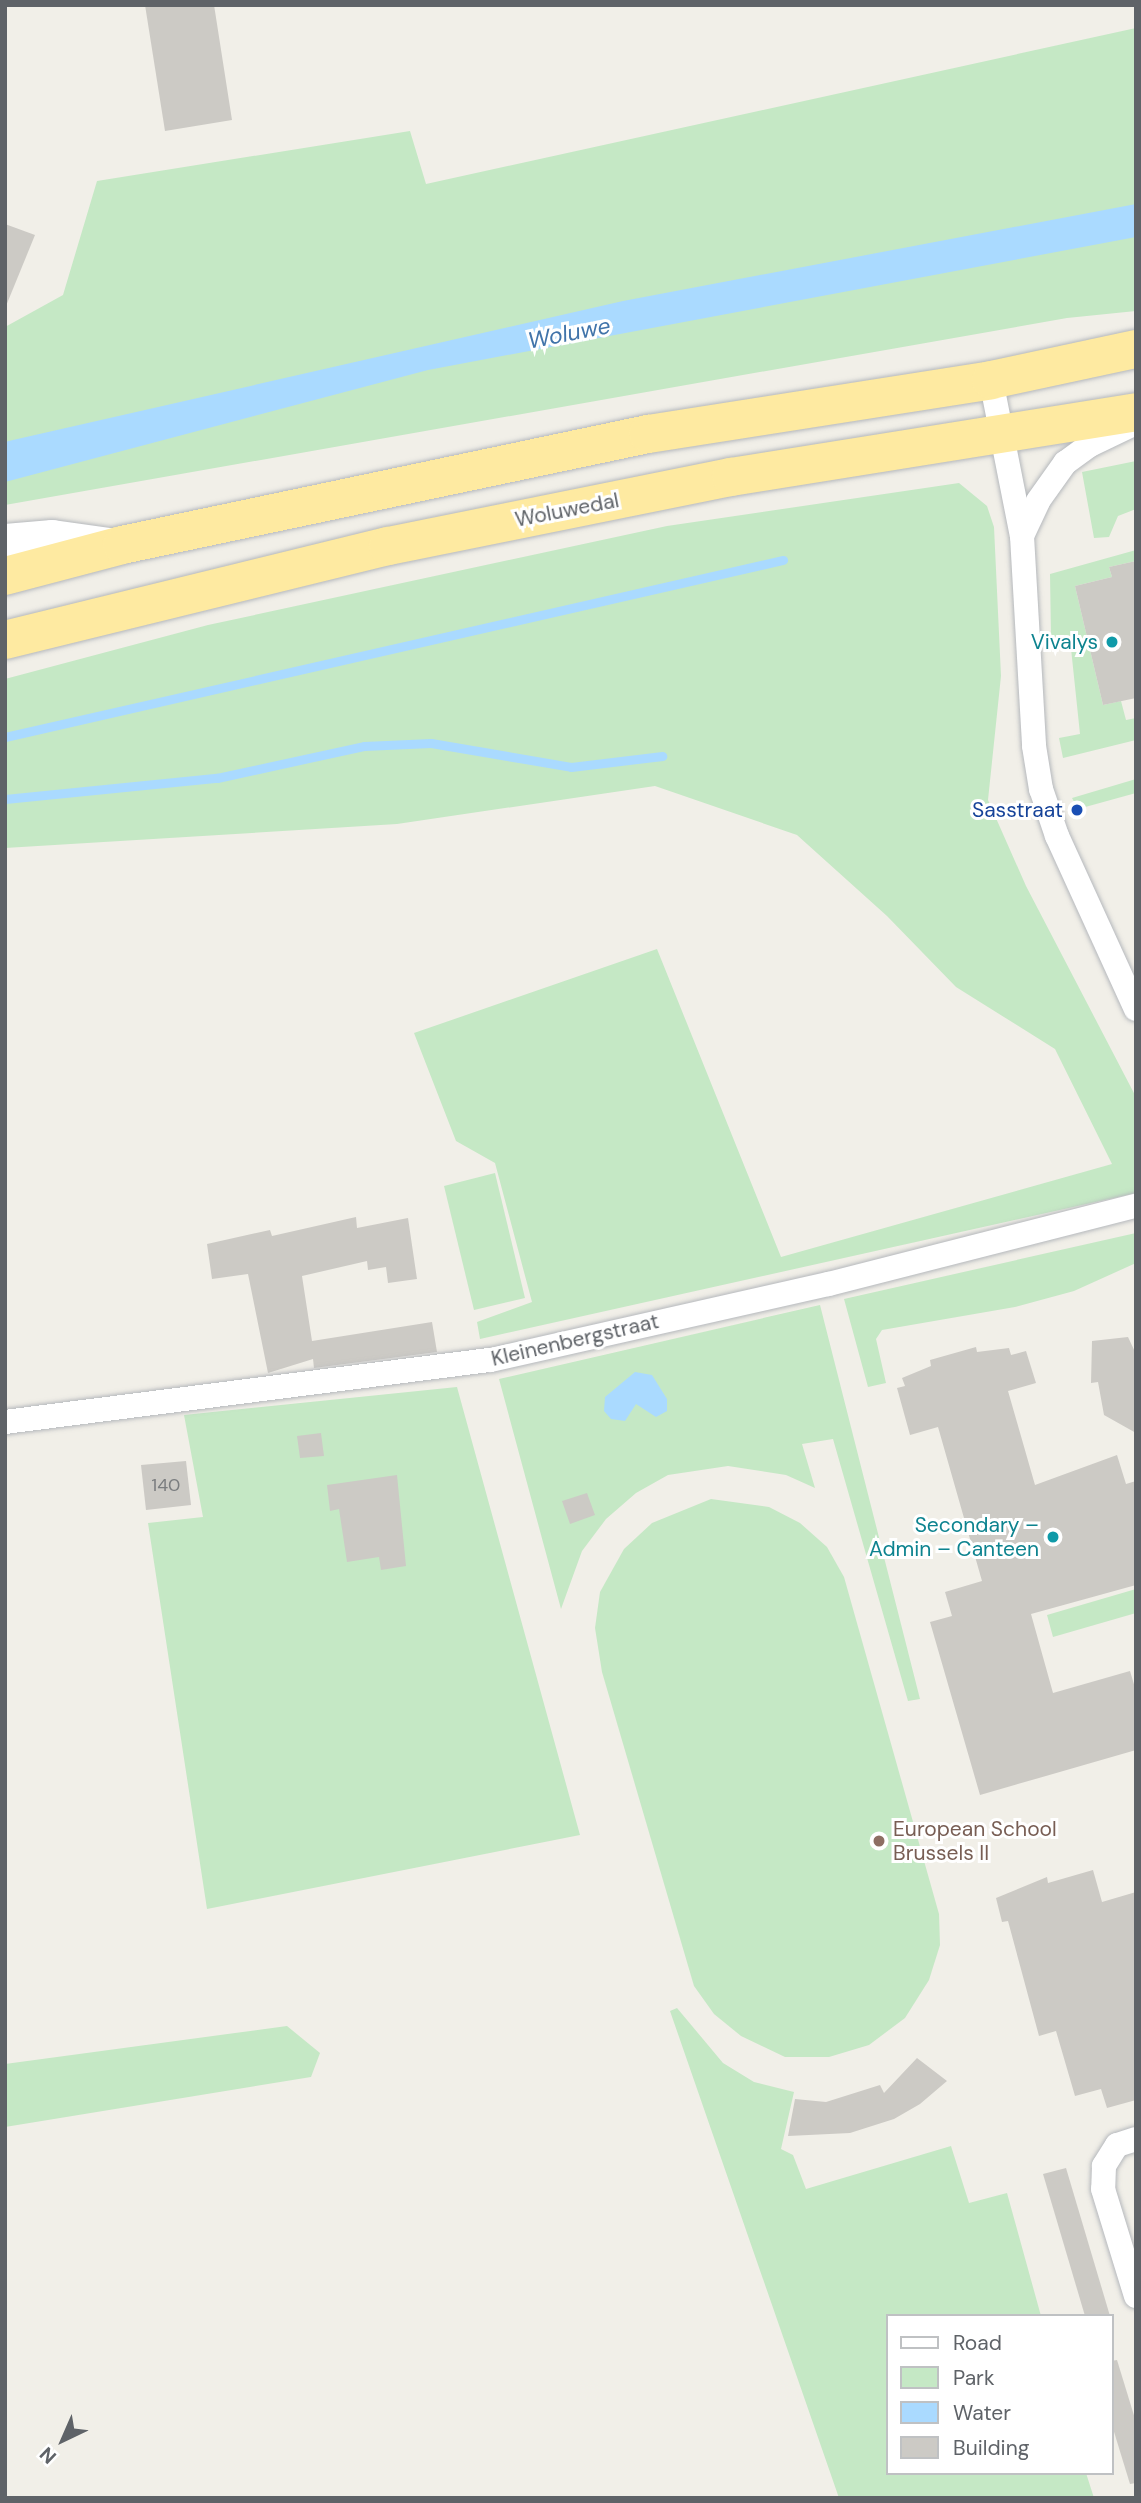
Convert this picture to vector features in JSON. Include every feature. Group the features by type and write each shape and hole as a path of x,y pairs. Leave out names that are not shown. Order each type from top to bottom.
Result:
{"highway":[{"path":"5,576 122,545 648,434 991,380 1136,349"},
{"name":"Woluwedal","path":"5,640 388,546 731,477 1136,412"}],"main road":[{"path":"5,540 52,536 122,545"}],"street":[{"path":"991,380 1022,536 1034,746 1041,789 1056,836 1136,1009"},
{"path":"1022,536 1038,501 1065,463 1090,445 1136,423"},
{"name":"Kleinenbergstraat","path":"5,1422 491,1360 829,1284 1136,1206"},
{"path":"1136,2139 1117,2145 1104,2166 1104,2189 1136,2296"}],"green space":[{"path":"1136,28 1136,311 1067,318 5,505 5,327 63,295 97,181 410,131 426,184"},
{"path":"1136,461 1136,509 1118,516 1109,537 1094,538 1082,472"},
{"path":"959,483 987,506 994,527 1001,676 988,800 1026,886 1136,1097 1136,1193 480,1339 477,1322 532,1302 495,1163 456,1141 414,1033 657,949 781,1257 1112,1164 1055,1049 956,987 887,916 797,835 655,786 397,824 5,848 5,679 208,625 667,526"},
{"path":"1136,550 1136,561 1109,567 1112,577 1075,586 1103,705 1121,701 1126,720 1136,718 1136,740 1063,758 1059,738 1080,734 1070,639 1051,637 1050,574"},
{"path":"1136,779 1136,793 1078,809 1072,798"},
{"path":"495,1173 525,1298 474,1310 444,1186"},
{"path":"1136,1233 1136,1263 1074,1291 1015,1307 882,1330 876,1339 886,1383 868,1387 844,1299"},
{"path":"820,1305 920,1699 908,1701 833,1439 802,1444 815,1488 786,1475 728,1466 668,1475 636,1493 606,1519 582,1551 561,1609 499,1379"},
{"path":"457,1387 580,1835 207,1909 148,1523 203,1517 184,1415"},
{"path":"711,1499 769,1507 800,1523 827,1547 844,1577 939,1914 940,1945 929,1980 905,2018 869,2045 829,2057 785,2057 741,2036 714,2014 694,1986 602,1672 595,1628 600,1592 624,1549 652,1523"},
{"path":"1136,1589 1136,1613 1053,1637 1047,1615"},
{"path":"677,2008 723,2063 754,2082 794,2092 781,2149 793,2155 806,2189 951,2146 969,2203 1007,2193 1040,2314 886,2314 886,2475 1087,2475 1094,2498 839,2498 670,2011"},
{"path":"287,2026 320,2053 311,2077 5,2127 5,2064"}],"water":[{"name":"Woluwe","path":"1136,204 1136,237 428,370 5,482 5,442 13,440 623,301"},
{"path":"635,1372 652,1375 667,1399 667,1411 656,1417 636,1404 625,1421 611,1419 604,1411 605,1397"}],"building":[{"path":"145,5 214,5 232,120 165,131"},
{"path":"5,224 35,235 6,306 5,306"},
{"name":"Vivalys","path":"1136,561 1136,698 1103,705 1075,586 1112,577 1109,567"},
{"path":"356,1217 357,1228 408,1218 417,1279 388,1283 386,1267 368,1270 367,1261 302,1276 312,1341 432,1322 437,1352 314,1368 313,1359 268,1373 248,1274 212,1279 207,1244 270,1230 272,1236"},
{"path":"1128,1337 1136,1354 1136,1433 1104,1415 1098,1382 1091,1383 1092,1341"},
{"name":"Secondary – Admin – Canteen","path":"976,1347 977,1352 1009,1348 1011,1355 1026,1351 1036,1383 1008,1391 1035,1485 1117,1455 1126,1484 1136,1481 1136,1585 1031,1614 1053,1693 1130,1671 1136,1691 1136,1750 980,1795 930,1622 952,1616 945,1592 982,1581 938,1427 910,1435 897,1388 905,1386 902,1378 931,1366 930,1360"},
{"path":"321,1433 324,1456 300,1458 297,1436"},
{"path":"186,1461 191,1505 146,1510 141,1465"},
{"path":"397,1475 406,1566 381,1570 379,1557 347,1562 339,1509 330,1511 327,1485"},
{"path":"587,1493 595,1515 570,1524 562,1501"},
{"path":"1093,1870 1102,1902 1136,1892 1136,2100 1107,2108 1101,2089 1075,2096 1056,2031 1039,2036 1008,1921 1002,1922 996,1898 1047,1877 1048,1883"},
{"path":"917,2058 947,2081 920,2104 894,2119 850,2133 788,2136 795,2099 826,2102 880,2085 884,2093"},
{"path":"1066,2168 1109,2314 1084,2314 1043,2174"},
{"path":"1117,2360 1136,2422 1136,2483 1130,2484 1113,2429 1113,2361"}],"waterway":[{"path":"5,737 783,560"},
{"path":"5,799 217,778 364,746 431,743 571,767 662,756"}],"place":[{"name":"Vivalys","path":"1112,642"},
{"name":"Sasstraat","path":"1077,810"},
{"name":"Secondary – Admin – Canteen","path":"1053,1537"},
{"name":"European School Brussels II","path":"879,1841"}]}
